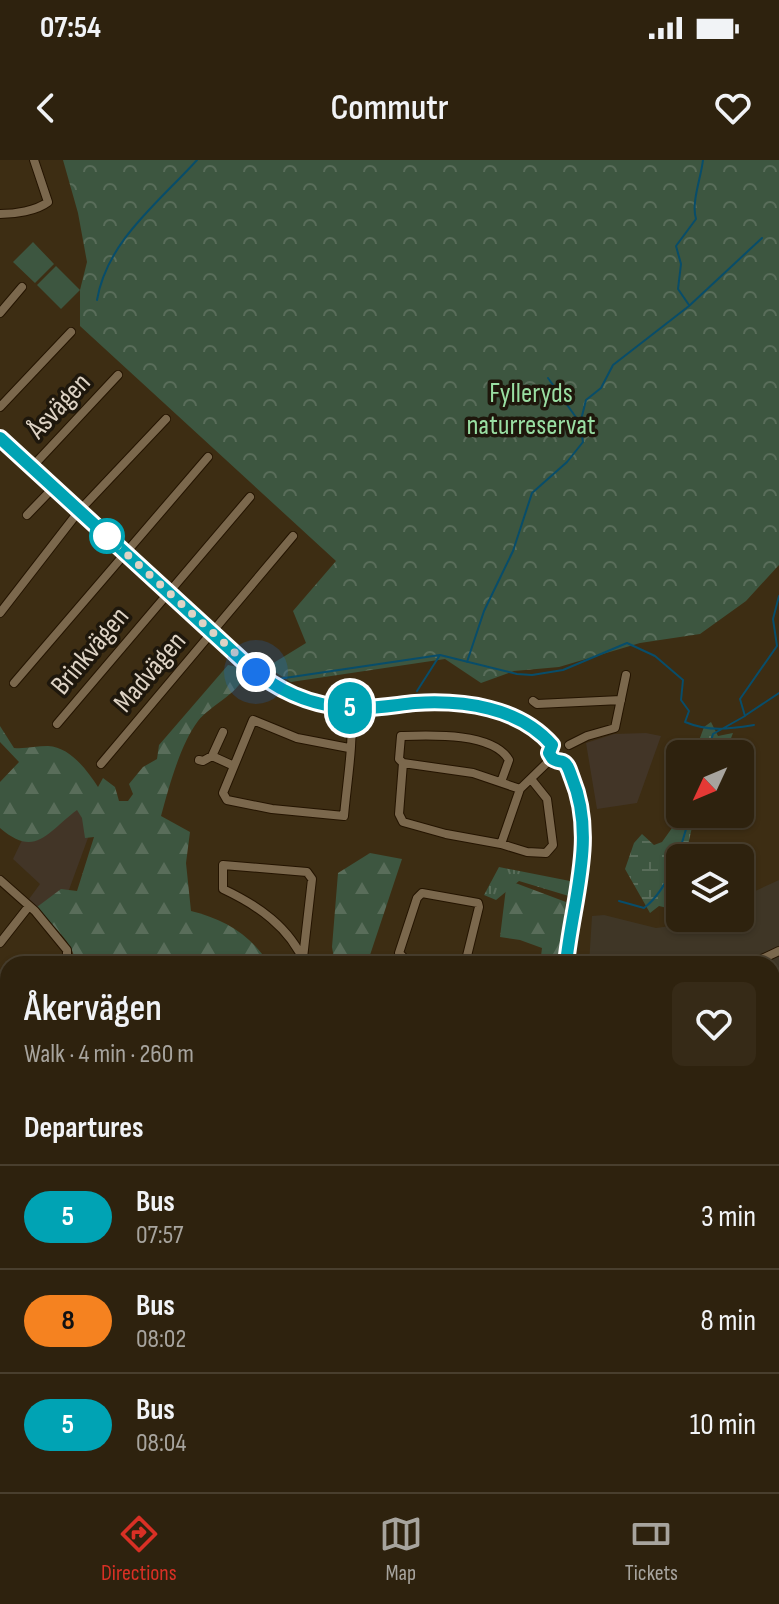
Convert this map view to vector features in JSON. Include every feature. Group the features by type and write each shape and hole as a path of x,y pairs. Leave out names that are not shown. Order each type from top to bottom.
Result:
{"street":[{"path":"0,214 24,211 48,202 34,160"},
{"path":"0,313 22,287"},
{"path":"0,407 71,332"},
{"name":"Åsvägen","path":"32,467 118,375"},
{"path":"0,613 79,511 166,419"},
{"path":"0,438 256,672 285,692 303,700 351,708 443,702 476,705 524,723 552,745"},
{"path":"14,683 208,457"},
{"path":"27,515 54,487"},
{"name":"Brinkvägen","path":"57,724 250,497"},
{"name":"Madvägen","path":"101,764 293,536"},
{"path":"569,745 615,728 626,675"},
{"path":"533,701 537,704 621,700"},
{"path":"349,748 297,738 253,720 223,793 227,800 272,809 344,816 349,748 351,708"},
{"path":"199,760 212,756 223,732"},
{"path":"501,782 509,760 507,755 492,746 443,736 401,736 399,759 403,763 452,769 520,789"},
{"path":"567,956 584,845 584,823 577,789 564,762 552,758 549,753 552,745 560,741 569,745"},
{"path":"564,762 570,756 569,745"},
{"path":"212,756 234,766"},
{"path":"501,844 520,789 552,758"},
{"path":"403,763 399,814 403,822 538,853 550,851 553,845 547,799 531,779"},
{"path":"301,956 267,915 247,900 223,889 223,865 309,874 312,879 304,956"},
{"path":"0,880 29,906 68,952 68,956"},
{"path":"402,956 399,953 417,898 422,893 478,903 467,956"},
{"path":"0,943 29,906"}],"shaded area":[{"path":"614,734 661,736 637,803 597,809 586,743"},
{"path":"51,779 92,827 55,928 29,899 40,884 13,859"},
{"path":"779,880 779,956 590,956 592,916 604,915 656,928 666,927 666,932 754,932 754,892"}],"green space":[{"name":"Fylleryds naturreservat","path":"63,160 779,160 779,565 746,601 700,634 640,643 559,667 514,671 481,683 445,659 291,682 267,667 306,643 293,611 336,561 80,326 80,290 87,262 78,213"},
{"path":"33,242 54,264 35,283 13,262"},
{"path":"56,266 80,290 61,309 37,285"},
{"path":"228,665 238,667 244,677 240,683 203,715 186,742 161,816 190,832 186,863 191,911 236,930 263,956 74,956 67,941 37,907 61,889 77,891 94,837 85,838 82,818 77,810 49,834 32,842 12,837 0,828 0,782 19,762 0,742 0,726 14,748 48,746 64,750 83,767 98,787 103,778 115,787 119,801 128,801 133,794 129,784 143,767 157,759 159,745"},
{"path":"711,722 718,736 733,733 730,740 699,740 704,727"},
{"path":"672,828 692,828 688,844 666,844 666,908 659,906 650,913 625,869 634,843 642,834 654,845 662,842"},
{"path":"370,853 402,859 370,956 334,956 338,873"},
{"path":"499,867 570,881 572,897 519,881 496,900 484,895"},
{"path":"507,880 566,902 559,956 541,956 542,948 500,937"}],"waterway":[{"path":"97,300 103,279 123,241 197,160"},
{"path":"689,305 678,289 681,264 676,246 696,219 695,198 703,160"},
{"path":"467,662 484,611 513,551 532,493 567,462 583,442 580,424 586,400 601,388 613,365 689,306 762,238"},
{"path":"548,378 580,423"},
{"path":"711,740 713,734 745,716 740,699 777,646 773,619 779,596"},
{"path":"278,679 440,655 532,675 563,670 627,643 655,656 683,680 681,700 689,711 685,722 711,728 754,725"},
{"path":"417,691 440,655"},
{"path":"746,715 779,693"},
{"path":"619,901 644,908 653,900 674,866 686,828"}],"bus line":[{"name":"5","path":"0,438 243,661 285,692 303,700 351,708 443,702 476,705 508,715 545,737 552,745 549,753 552,758 564,762 570,772 584,823 584,845 567,956"}],"route":[{"path":"107,536 256,672"}]}
